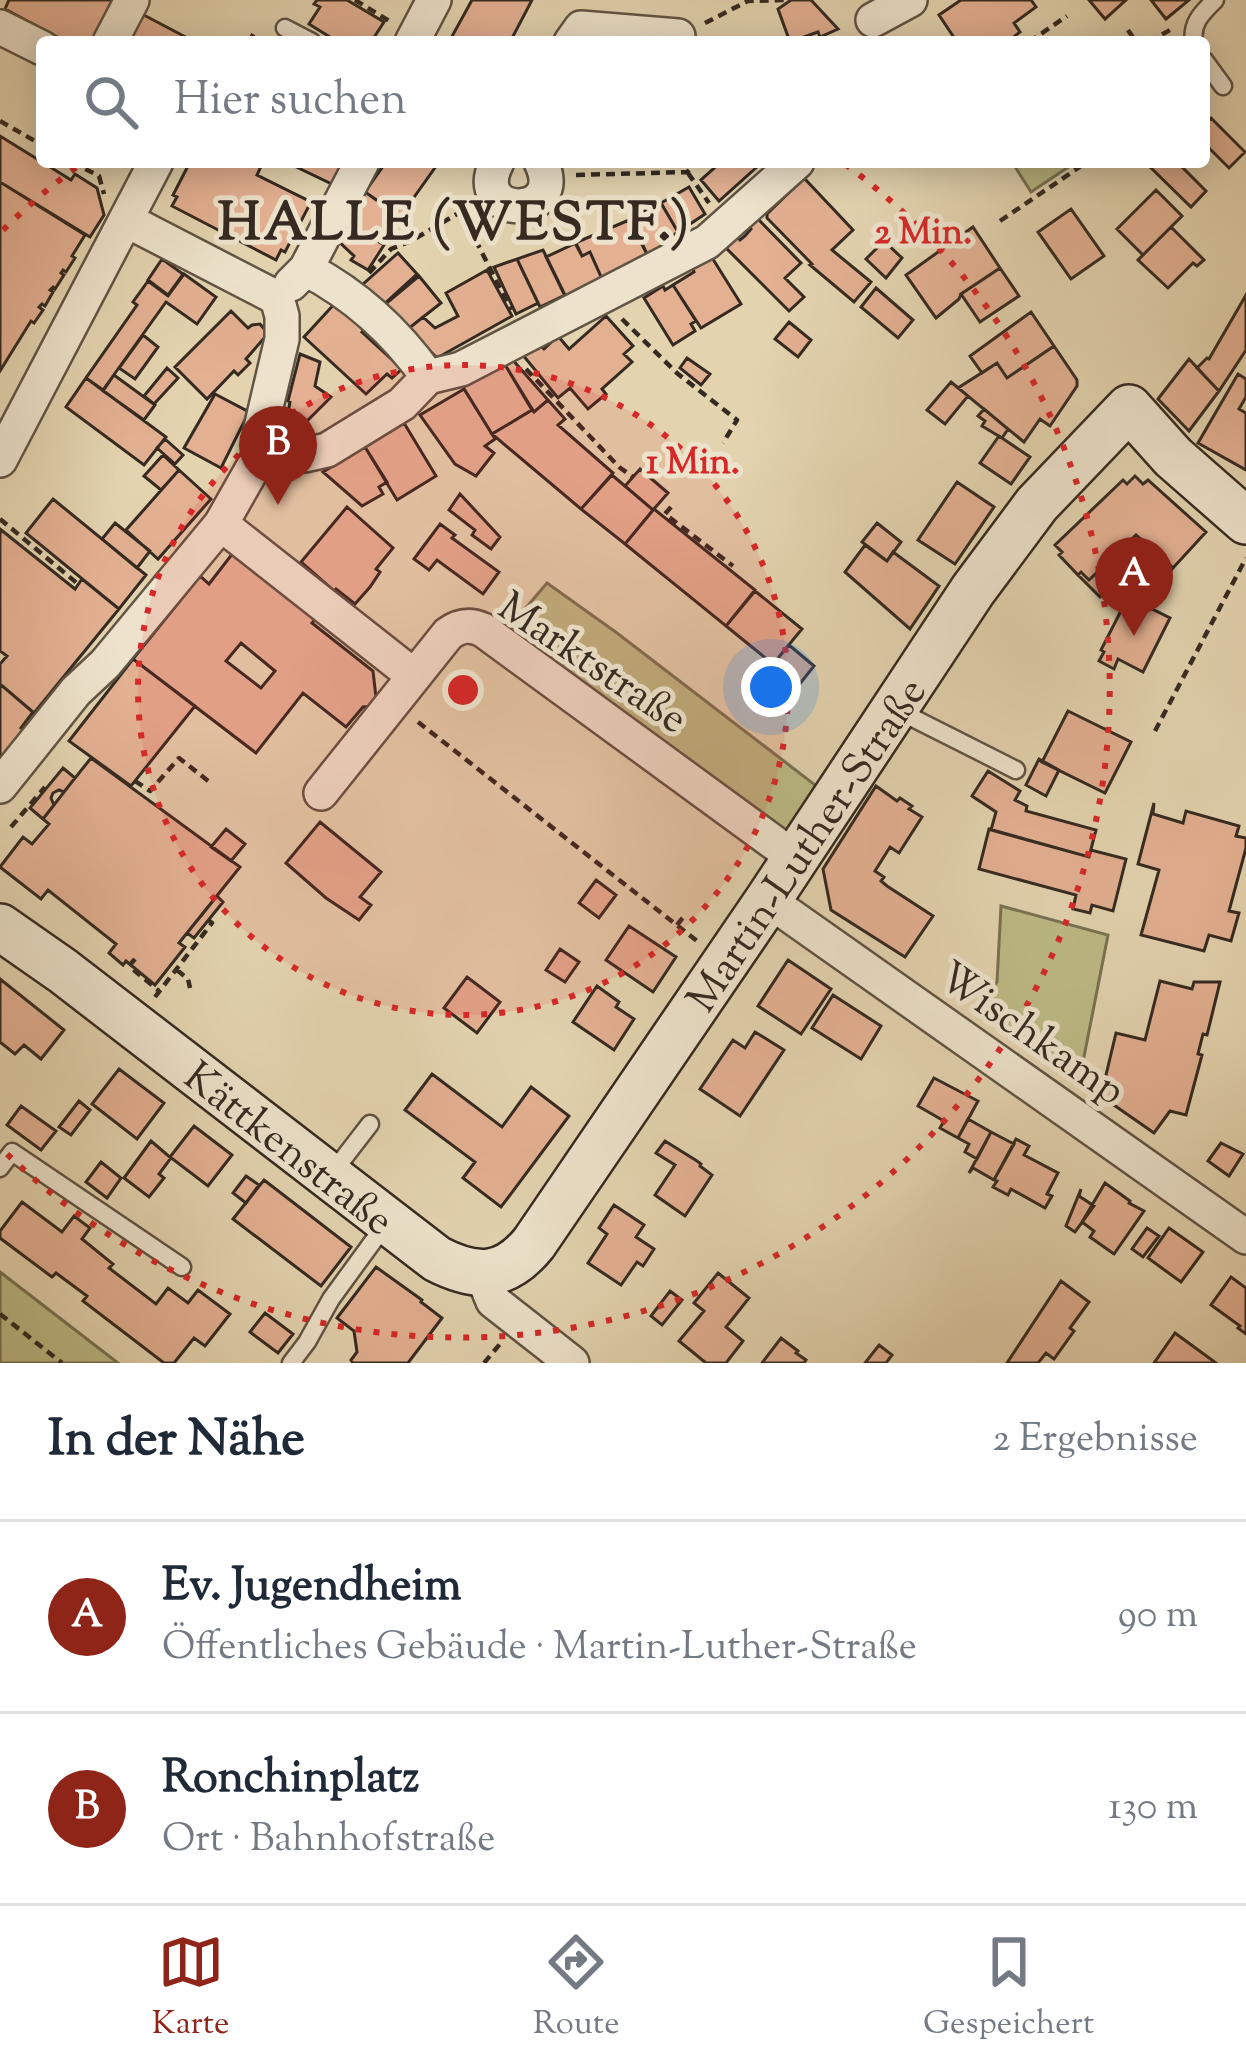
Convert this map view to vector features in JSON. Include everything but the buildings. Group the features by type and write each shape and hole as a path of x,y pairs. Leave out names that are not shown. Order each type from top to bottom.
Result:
{"street":[{"path":"113,36 132,0"},
{"path":"420,36 434,0"},
{"path":"874,20 910,0"},
{"path":"572,23 679,36"},
{"path":"0,27 36,45"},
{"path":"0,460 153,168"},
{"path":"277,298 306,269 359,168"},
{"path":"263,450 305,455 327,450 402,404 428,376 460,369 706,242 790,168"},
{"path":"495,177 508,205 527,206 542,194 544,169"},
{"path":"0,786 220,524 263,450 261,428 282,339 277,298 126,220"},
{"path":"306,269 349,294 412,353 428,376"},
{"name":"Martin-Luther-Straße","path":"482,1274 502,1270 534,1244 973,590 1037,505 1129,408 1173,457 1246,521"},
{"path":"220,524 404,689"},
{"name":"Marktstraße","path":"321,793 448,634 465,626 484,630 795,858"},
{"name":"Wischkamp","path":"768,900 1246,1237"},
{"name":"Kättkenstraße","path":"0,927 146,1008 328,1178 437,1259 457,1270 482,1274"},
{"path":"482,1274 493,1301 572,1363"}],"lane":[{"path":"1193,36 1198,18 1215,0"},
{"path":"285,28 300,36"},
{"path":"1210,68 1223,86"},
{"path":"894,708 1016,770"},
{"path":"328,1178 370,1124"},
{"path":"0,1168 12,1152 182,1267"},
{"path":"291,1363 387,1222"}],"path":[{"path":"355,0 412,36"},
{"path":"679,36 748,1 788,0"},
{"path":"1038,36 1067,16"},
{"path":"252,36 256,29"},
{"path":"1128,30 1132,36"},
{"path":"0,121 36,142"},
{"path":"84,168 99,176 108,211 126,220"},
{"path":"544,169 687,172 692,168"},
{"path":"1000,221 1078,168"},
{"path":"687,172 695,183"},
{"path":"391,249 461,212 495,177"},
{"path":"461,212 518,340 515,358 633,477"},
{"path":"608,294 617,313 651,350 737,419 723,443"},
{"path":"671,507 665,514 733,566"},
{"path":"0,519 78,584"},
{"path":"1155,731 1246,558"},
{"path":"404,689 620,880 725,963"},
{"path":"135,781 150,791 179,758 212,784"},
{"path":"11,827 45,787"},
{"path":"620,880 626,872"},
{"path":"135,959 129,966 146,1008 212,923 202,915"},
{"path":"676,925 685,915"},
{"path":"176,970 188,979 190,988"},
{"path":"0,1314 62,1363"}],"shaded area":[{"path":"1016,168 1067,168 1031,192"},
{"path":"547,583 819,788 787,835 507,630"},
{"path":"1001,906 1108,935 1079,1082 978,1011 997,982"},
{"path":"0,1272 118,1363 0,1363"}],"place":[{"name":"Ronchinplatz","path":"278,505"},
{"name":"Ev. Jugendheim","path":"1134,636"}],"district":[{"name":"HALLE (WESTF.)","path":"455,220"}]}
